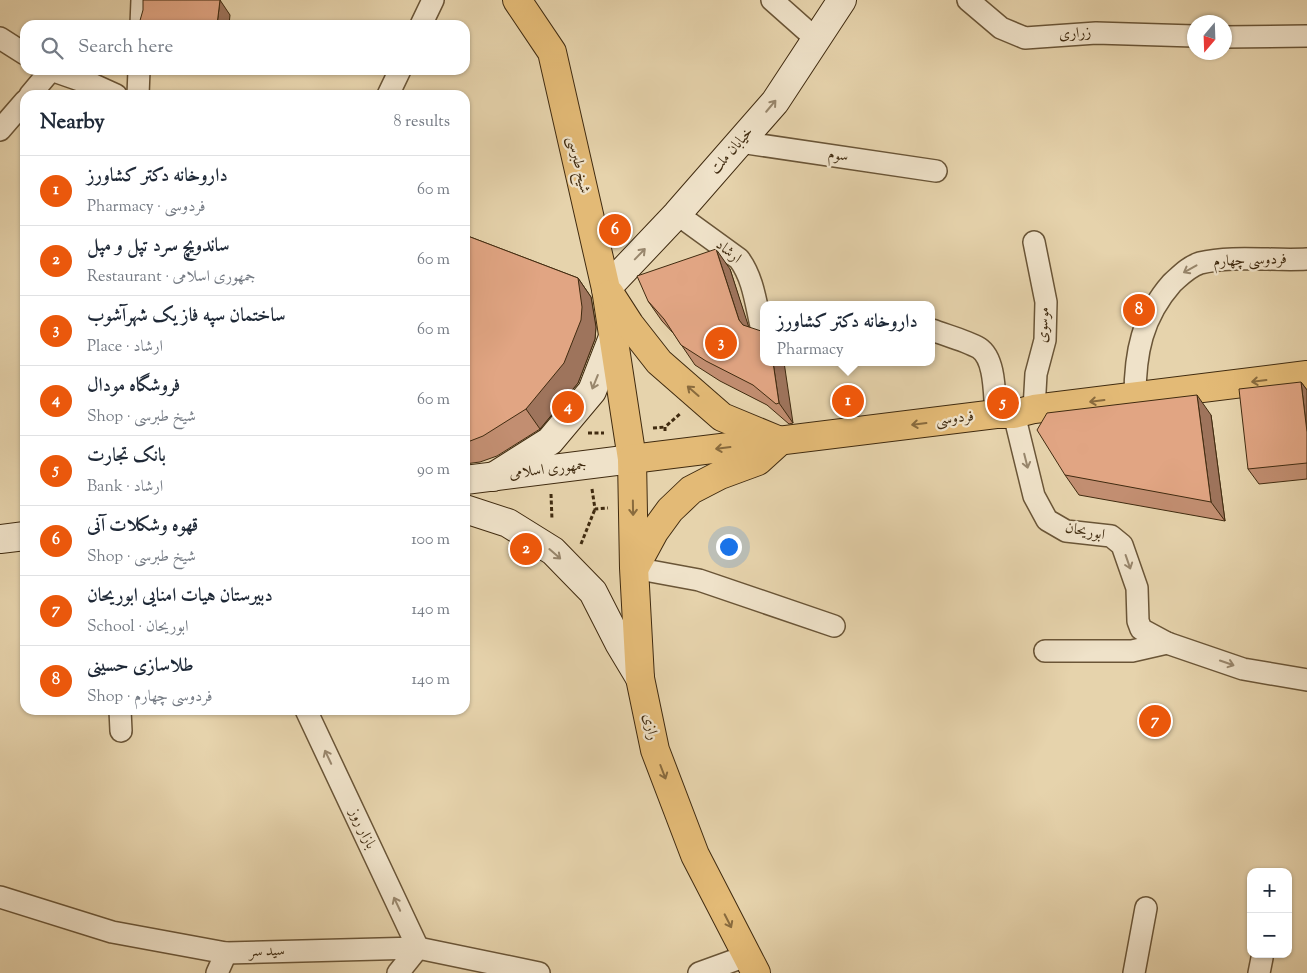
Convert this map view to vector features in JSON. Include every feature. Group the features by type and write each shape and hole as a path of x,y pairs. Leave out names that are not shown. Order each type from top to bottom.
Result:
{"main road":[{"name":"شیخ طبرسی","path":"518,0 552,52 606,289 632,459"},
{"name":"خیابان ملت","path":"606,289 677,214 775,102 838,3"},
{"path":"606,289 630,325 659,362 722,416 780,441 758,461 720,475 691,490 670,510 654,532 634,568"},
{"path":"493,477 550,441 592,391 613,337"},
{"name":"فردوسی","path":"632,459 1307,375"},
{"name":"جمهوری اسلامی","path":"470,479 632,459"},
{"name":"رازی","path":"632,459 634,568 640,678 655,750 695,856 751,964"},
{"path":"470,511 508,524 553,551 592,592 640,678"},
{"path":"0,540 20,537"}],"street":[{"path":"141,20 142,0"},
{"path":"423,20 433,0"},
{"path":"772,0 816,39"},
{"name":"زراری","path":"968,0 1001,28 1025,38 1096,32 1187,36"},
{"path":"1232,37 1307,36"},
{"path":"0,38 20,51"},
{"path":"34,90 47,75"},
{"path":"64,75 103,90"},
{"path":"138,90 139,75"},
{"path":"390,90 398,75"},
{"path":"0,130 20,106"},
{"name":"سوم","path":"740,142 936,171"},
{"name":"ارشاد","path":"677,214 740,259 751,280 760,321"},
{"name":"موسوی","path":"1015,412 1036,374 1044,340 1046,302 1034,242"},
{"name":"فردوسی چهارم","path":"1135,397 1138,350 1148,319 1161,296 1185,270 1200,264 1237,259 1282,261 1307,259"},
{"path":"935,331 981,349 1015,412"},
{"name":"ابوریحان","path":"1015,412 1034,496 1047,520 1066,531 1111,536 1122,544 1137,588 1138,620 1141,629 1167,643 1243,669 1307,680"},
{"path":"634,568 699,580 834,626"},
{"path":"1045,651 1132,651 1167,643"},
{"name":"بازار روز","path":"308,715 418,948"},
{"name":"سید سر","path":"0,898 112,932 226,953 418,948 539,973"},
{"path":"1134,973 1146,908"},
{"path":"398,973 418,948"},
{"path":"217,973 226,953"},
{"path":"699,973 751,964"}],"path":[{"path":"571,570 595,509"}],"building":[{"path":"143,0 220,0 218,20 140,20"},
{"path":"470,237 578,278 582,307 581,320 564,363 526,409 483,436 470,441"},
{"path":"716,249 739,320 743,325 760,331 760,366 774,366 779,403 776,404 753,385 706,361 681,345 664,319 648,301 637,276"},
{"path":"1301,382 1307,432 1307,463 1248,469 1239,389"},
{"path":"1197,395 1211,502 1065,475 1037,430 1047,413"}],"place":[{"name":"قهوه وشکلات آنی","path":"615,230"},
{"name":"طلاسازی حسینی","path":"1139,310"},
{"name":"ساختمان سپه فاز یک شهرآشوب","path":"721,343"},
{"name":"داروخانه دکتر کشاورز","path":"848,401"},
{"name":"بانک تجارت","path":"1003,403"},
{"name":"فروشگاه مودال","path":"568,407"},
{"name":"ساندویچ سرد تپل و مپل","path":"526,549"},
{"name":"دبیرستان هیات امنایی ابوریحان","path":"1155,721"}]}
